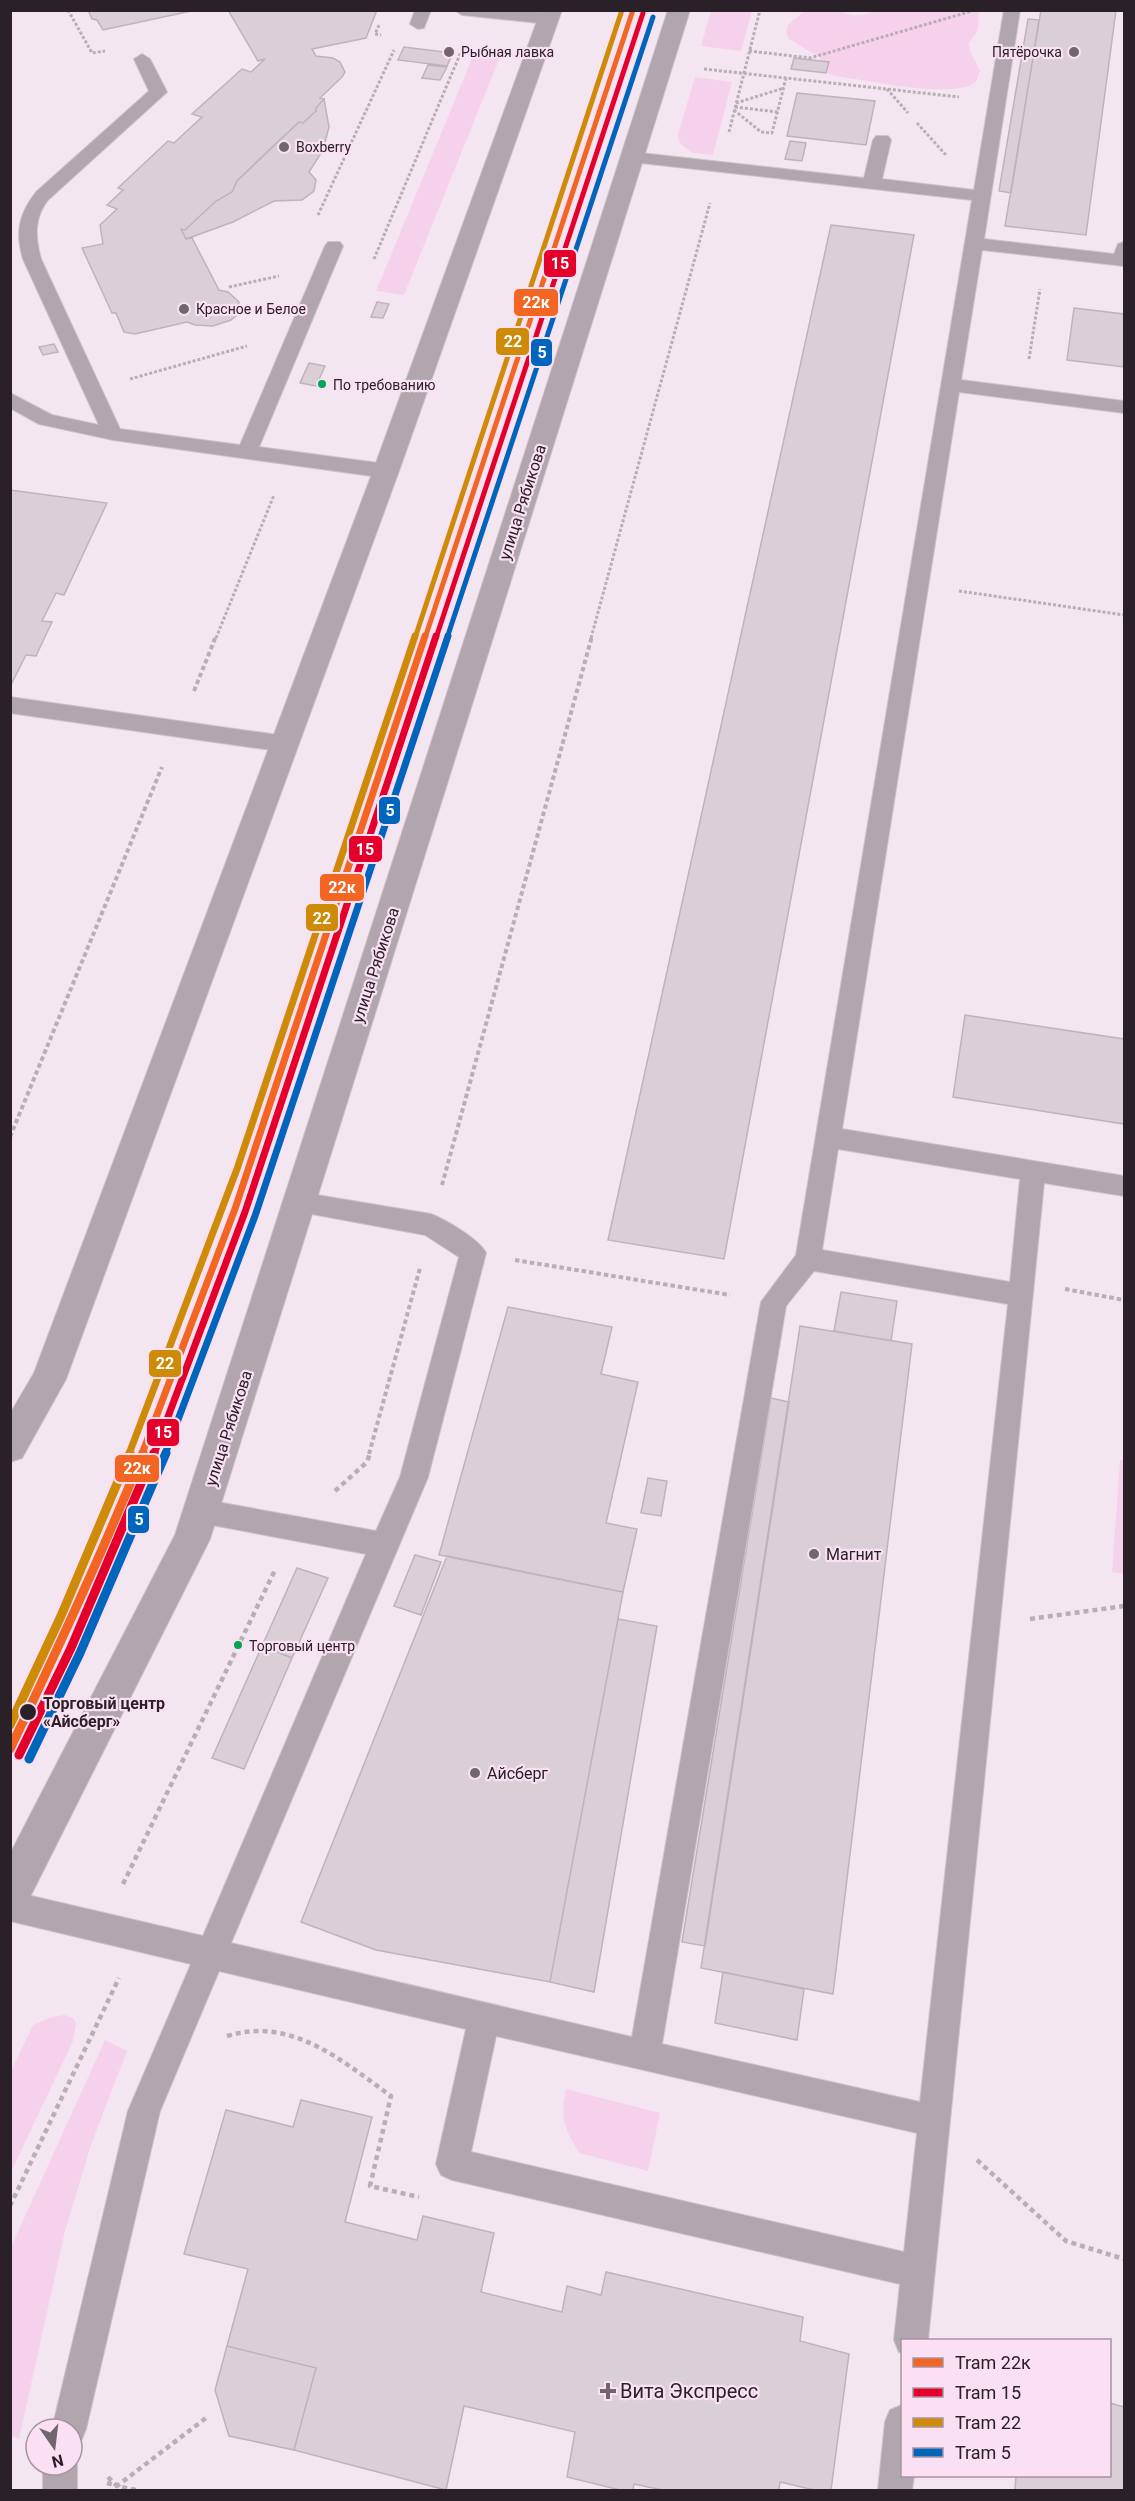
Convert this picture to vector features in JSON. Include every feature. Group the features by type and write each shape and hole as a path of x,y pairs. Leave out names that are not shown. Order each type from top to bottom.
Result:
{"main road":[{"name":"улица Рябикова","path":"10,1895 192,1539 679,10"},
{"path":"10,1447 49,1379 386,471 551,15"}],"lane":[{"path":"462,10 551,15"},
{"path":"644,2056 774,1302 808,1258 1012,10"},
{"path":"113,434 32,259 27,244 27,225 31,209 42,196 158,92 142,59"},
{"path":"872,183 882,140"},
{"path":"632,157 983,196"},
{"path":"975,244 1123,261 1125,248"},
{"path":"247,452 334,246"},
{"path":"951,385 1125,407"},
{"path":"10,399 46,420 113,434 386,471"},
{"path":"10,705 285,744"},
{"path":"829,1137 1125,1186"},
{"path":"911,2339 1033,1171"},
{"path":"72,2417 144,2111 414,1477 473,1253 431,1225 299,1203"},
{"path":"808,1258 1022,1288"},
{"path":"201,1511 384,1545"},
{"path":"10,1906 484,2019 934,2121"},
{"path":"484,2019 452,2164 918,2272"},
{"path":"895,2490 901,2439"}],"path":[{"path":"68,10 92,53 114,49"},
{"path":"101,1928 295,1529 367,1462 720,165 760,10"},
{"path":"749,51 810,58 973,10"},
{"path":"372,262 465,44 454,43"},
{"path":"316,219 395,48"},
{"path":"700,68 998,101"},
{"path":"735,107 761,132 772,133 786,78"},
{"path":"735,107 784,87"},
{"path":"886,88 983,196"},
{"path":"735,107 778,112"},
{"path":"989,390 990,380 1029,362 1046,252"},
{"path":"229,287 281,275"},
{"path":"124,381 248,346"},
{"path":"10,1137 289,458"},
{"path":"919,586 1125,615"},
{"path":"473,1253 774,1302"},
{"path":"1022,1288 1125,1299"},
{"path":"987,1625 1125,1606"},
{"path":"10,2206 138,1937"},
{"path":"218,2040 234,2032 257,2030 316,2044 391,2096 370,2186 428,2199"},
{"path":"934,2121 1065,2241 1125,2259"},
{"path":"117,2486 206,2418"},
{"path":"103,2472 117,2486 136,2490"}],"shaded area":[{"path":"875,10 979,11 978,30 969,43 970,51 980,71 976,82 965,87 930,89 836,76 827,73 819,57 789,39 786,32 788,25 804,11 841,11 858,15"},
{"path":"711,11 752,11 741,51 701,46"},
{"path":"476,49 502,52 404,295 376,291"},
{"path":"695,77 732,82 713,155 692,153 679,142 678,134"},
{"path":"1120,1460 1124,1460 1124,1574 1112,1572"},
{"path":"65,2015 73,2018 76,2023 73,2041 11,2172 11,2071 33,2025 52,2017"},
{"path":"105,2040 127,2051 91,2145 65,2231 19,2439 10,2435 11,2247"},
{"path":"566,2089 660,2113 648,2171 579,2153 565,2122 563,2108"}],"building":[{"path":"88,10 196,10 103,30 97,20 92,19"},
{"path":"228,10 377,10 366,38 312,49 316,56 333,58 340,62 345,72 342,77 320,98 324,99 316,111 303,123 299,122 268,151 237,181 232,192 216,201 185,230 181,229 186,239 192,238 219,290 228,292 239,302 237,315 231,320 213,326 187,322 135,334 124,332 116,313 112,313 82,248 103,244 100,225 117,209 107,205 123,190 118,188 168,141 174,143 202,117 192,114 242,69 251,72 265,59 258,61"},
{"path":"1041,10 1116,10 1086,235 1005,226"},
{"path":"1028,19 1039,20 1011,193 999,191"},
{"path":"404,47 453,53 447,66 398,60"},
{"path":"794,58 829,62 826,73 791,69"},
{"path":"428,65 447,67 440,80 422,78"},
{"path":"797,93 875,101 866,145 787,136"},
{"path":"324,99 329,127 323,150 309,172 316,180 314,191 302,200 274,201 233,222 186,239 181,229 185,230 216,201 232,192 237,181 299,122 303,123 316,111"},
{"path":"790,141 806,143 802,161 785,159"},
{"path":"831,225 914,235 724,1259 608,1240"},
{"path":"377,302 389,304 383,318 371,317"},
{"path":"1074,308 1124,314 1124,367 1067,360"},
{"path":"54,344 58,352 43,355 39,347"},
{"path":"309,363 325,366 316,386 300,383"},
{"path":"10,490 107,503 64,595 56,593 42,621 52,622 36,656 26,655 10,687"},
{"path":"965,1015 1124,1039 1124,1124 953,1097"},
{"path":"841,1292 897,1301 891,1341 834,1331"},
{"path":"508,1307 612,1327 601,1374 638,1382 606,1523 637,1529 623,1592 439,1555"},
{"path":"800,1326 912,1344 833,1994 701,1968"},
{"path":"771,1398 789,1402 705,1946 682,1942"},
{"path":"648,1478 667,1481 661,1516 641,1513"},
{"path":"415,1555 441,1562 421,1615 394,1606"},
{"name":"Айсберг","path":"447,1556 623,1592 550,1982 376,1950 301,1922"},
{"path":"297,1568 328,1578 292,1658 262,1646"},
{"path":"618,1619 657,1626 594,1992 550,1982"},
{"path":"262,1646 292,1658 244,1769 212,1758"},
{"path":"723,1972 804,1989 797,2040 715,2023"},
{"path":"301,2100 372,2117 345,2222 417,2240 423,2216 494,2233 481,2292 562,2312 567,2286 601,2295 606,2272 803,2317 800,2341 849,2354 831,2490 814,2490 780,2482 779,2490 662,2490 634,2484 633,2490 620,2490 567,2477 575,2432 464,2406 446,2490 294,2450 316,2368 227,2346 248,2269 184,2254 226,2110 293,2127"},
{"path":"227,2346 316,2368 294,2450 229,2436 215,2390"},
{"path":"1111,2403 1124,2407 1124,2490 1015,2490 1016,2477 1111,2477"}],"tram line":[{"name":"22","path":"10,1725 109,1506 154,1394 237,1169 622,10"},
{"name":"22к","path":"10,1749 109,1537 153,1428 235,1209 633,10"},
{"name":"15","path":"19,1755 71,1648 118,1541 163,1432 245,1212 643,13"},
{"name":"5","path":"29,1759 128,1545 173,1436 255,1216 653,17"}],"place":[{"name":"Рыбная лавка","path":"449,52"},
{"name":"Пятёрочка","path":"1074,52"},
{"name":"Boxberry","path":"284,147"},
{"name":"Красное и Белое","path":"184,309"},
{"name":"По требованию","path":"322,384"},
{"name":"Магнит","path":"814,1554"},
{"name":"Торговый центр","path":"238,1645"},
{"name":"Торговый центр «Айсберг»","path":"28,1712"},
{"name":"Айсберг","path":"475,1773"},
{"name":"Вита Экспресс","path":"608,2391"}]}
